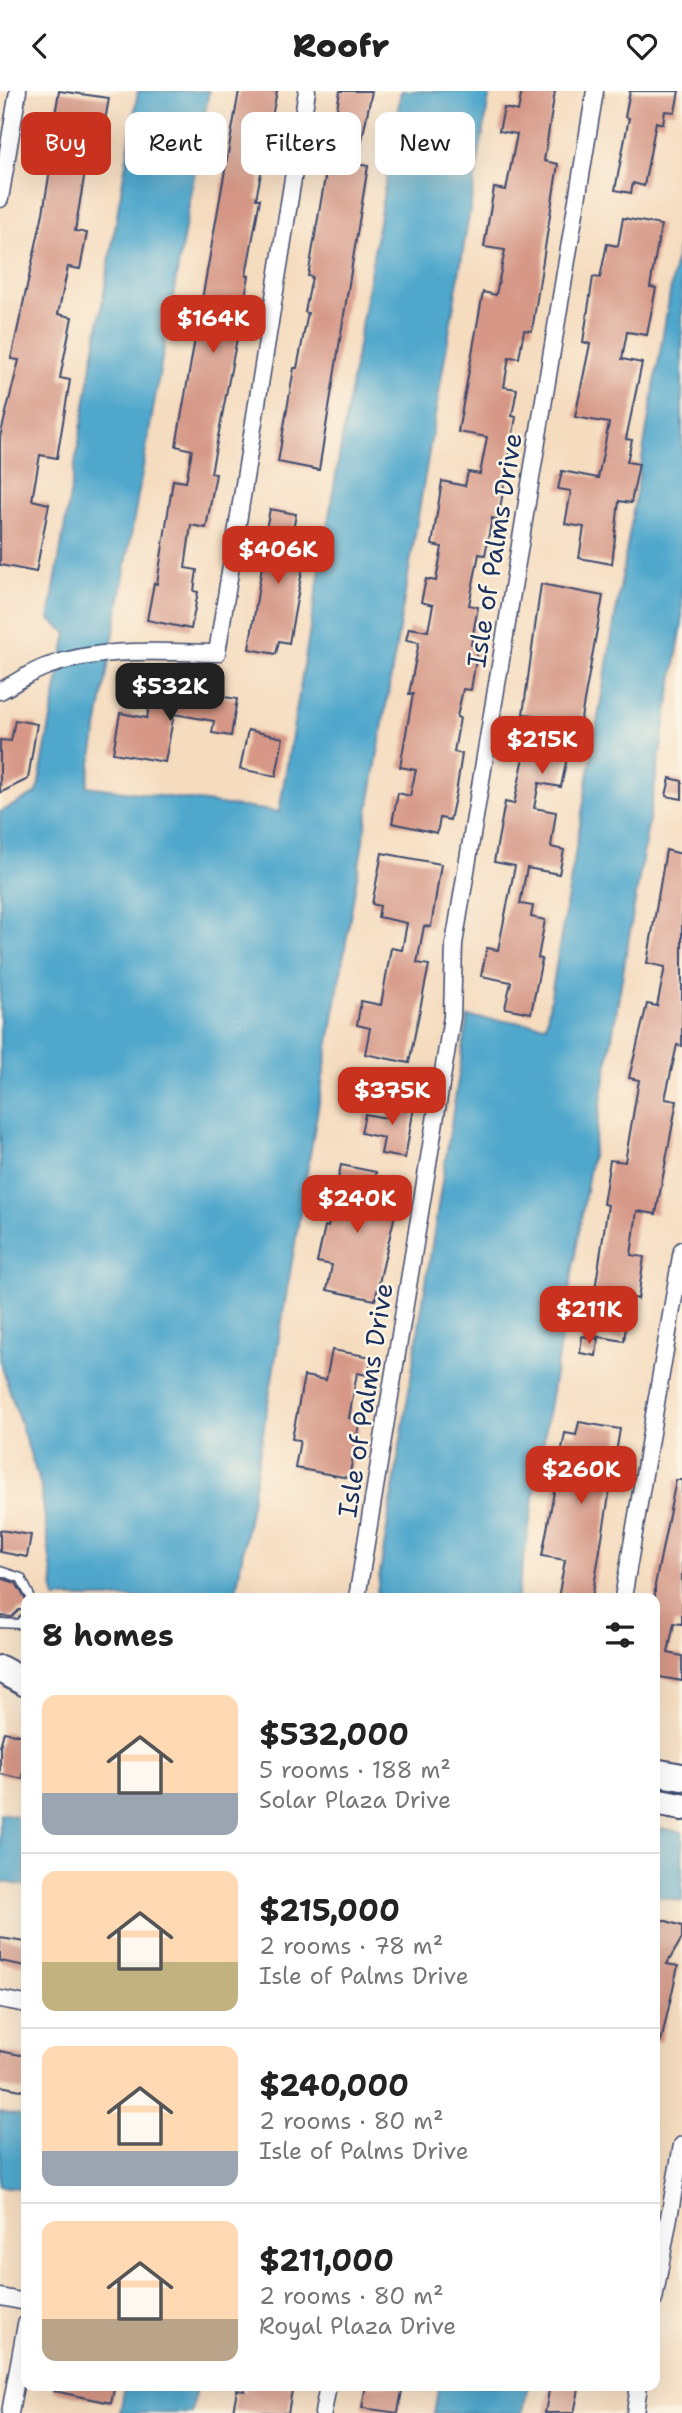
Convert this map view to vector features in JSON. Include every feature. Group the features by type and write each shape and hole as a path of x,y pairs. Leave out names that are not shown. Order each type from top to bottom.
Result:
{"main road":[{"path":"660,1773 682,1777"},
{"path":"660,1804 682,1807"}],"street":[{"path":"0,199 18,91"},
{"path":"0,691 46,666 85,655 124,651 217,653 307,91"},
{"name":"Isle of Palms Drive","path":"358,1593 452,1017 454,944 595,91"},
{"path":"624,1593 682,1250"},
{"path":"0,1999 21,2003"},
{"path":"660,2267 682,2145"},
{"path":"0,2297 21,2301"},
{"path":"10,2411 21,2351"},
{"path":"323,2413 327,2391"},
{"path":"635,2413 638,2391"}],"lane":[{"path":"0,1571 21,1578 28,1593"},
{"path":"0,1623 19,1624 21,1622"}],"water":[{"path":"138,91 209,91 205,112 134,112"},
{"path":"401,91 490,91 236,1593 54,1593 41,1487 0,1361 0,812 37,793 67,633 49,619 125,168 125,175 194,175 87,786 279,812 387,175 475,175 475,112 397,112"},
{"path":"682,222 682,624 518,1593 377,1593 468,1017 546,1025"},
{"path":"0,1813 21,1817 21,1885 0,1881"},
{"path":"660,1828 682,1832 682,1901 660,1897"},
{"path":"0,2112 21,2116 21,2188 0,2186"},
{"path":"124,2391 195,2391 192,2413 120,2413"},
{"path":"438,2391 527,2391 523,2413 434,2413"}],"building":[{"path":"59,91 109,98 107,112 56,112"},
{"path":"239,91 277,91 273,112 241,112 241,175 261,175 256,199 260,199 246,275 249,276 211,473 216,474 206,528 191,525 185,568 197,570 194,591 198,592 191,629 147,620 154,583 157,584 173,480 186,482 192,450 176,446 224,175 227,175 227,159"},
{"path":"340,91 372,91 361,145 361,112 336,112"},
{"path":"522,91 555,91 544,161 558,164 532,331 524,330 519,358 509,357 504,387 517,389 512,416 516,417 498,520 492,518 485,555 479,554 469,605 478,607 471,645 478,646 471,690 463,689 457,717 460,718 454,752 462,754 456,793 450,820 440,818 437,833 392,823 398,793 410,796 416,770 400,767 419,642 406,640 409,628 428,631 433,605 421,602 426,579 436,581 442,547 432,545 442,481 465,486 468,472 480,474 487,437 458,432 483,292 496,295 505,250 484,247 494,188 506,190 517,134 499,131 504,108 518,111"},
{"path":"630,91 679,91 675,112 665,111 663,124 656,122 644,186 633,183 631,193 615,190 629,118 625,117"},
{"path":"361,165 368,166 319,470 278,462 294,368 297,368 308,313 305,312 312,277 308,276 325,175 361,175"},
{"path":"49,175 84,175 75,231 87,233 80,269 68,267 58,314 72,317 60,378 70,380 57,458 40,455 32,500 49,504 36,572 0,565 0,437 19,360 11,359"},
{"path":"623,218 661,225 650,287 656,288 647,335 627,332 622,359 642,363 626,439 632,440 627,462 639,464 631,503 619,501 612,564 579,558 584,527 565,524 571,491 558,489 562,471 598,478 609,423 575,417 590,344 583,342 593,277 600,278 607,244 618,246"},
{"path":"270,509 296,514 291,541 307,544 289,643 279,641 276,654 249,649 262,566 270,567 276,541 264,539"},
{"path":"541,584 603,596 580,724 574,723 561,787 539,783 534,808 556,812 551,847 564,850 559,874 527,868 520,904 533,906 531,917 545,920 538,958 542,959 531,1013 505,1008 511,982 481,976 487,948 498,950 515,866 494,862 505,802 514,804 533,715 523,714"},
{"path":"189,691 237,699 231,736 212,733 214,721 174,714 165,762 113,753 120,713 147,718 152,692 188,699"},
{"path":"15,720 37,724 28,779 0,793 0,740 11,741"},
{"path":"248,730 283,738 276,776 240,769"},
{"path":"670,778 682,781 682,799 666,796"},
{"path":"666,850 682,854 682,1046 677,1045 665,1099 677,1101 656,1214 637,1211 631,1255 644,1257 638,1299 630,1297 624,1341 588,1335 608,1205 603,1204 610,1160 625,1162 639,1080 629,1078 647,1004 657,1006 665,967 647,963"},
{"path":"382,853 441,864 431,927 424,926 417,963 429,965 409,1063 365,1054 370,1028 357,1025 361,1001 381,1005 391,948 402,950 407,923 378,917 380,906 372,904"},
{"path":"390,1098 415,1102 405,1158 381,1154 384,1138 361,1133 365,1114 386,1118"},
{"path":"341,1165 376,1172 371,1200 397,1206 375,1300 327,1290 332,1265 317,1262 325,1226 328,1227"},
{"path":"582,1336 598,1339 596,1356 580,1353"},
{"path":"332,1350 372,1357 368,1375 357,1373 349,1418 360,1420 349,1478 295,1468 300,1440 292,1439 304,1376 326,1380"},
{"path":"579,1422 620,1429 593,1593 559,1593 565,1560 542,1556 565,1433 576,1435"},
{"path":"676,1480 682,1480 682,1624 674,1623 668,1653 682,1656 682,1681 660,1677 660,1593 655,1593"},
{"path":"0,1530 31,1535 27,1557 0,1552"},
{"path":"0,1578 16,1583 22,1593 21,1610 12,1617 0,1616"},
{"path":"4,1732 21,1735 21,1779 0,1774 0,1746"},
{"path":"660,1919 682,1926 682,1938 667,1964 678,1966 661,2042"},
{"path":"0,1938 21,1941 21,1965 0,1961"},
{"path":"0,2051 21,2055 21,2090 0,2086"},
{"path":"54,2391 114,2391 111,2403"},
{"path":"237,2391 292,2391 288,2413 233,2411"},
{"path":"365,2391 402,2391 398,2413 362,2408"},
{"path":"549,2391 579,2391 574,2413 545,2413"}]}
